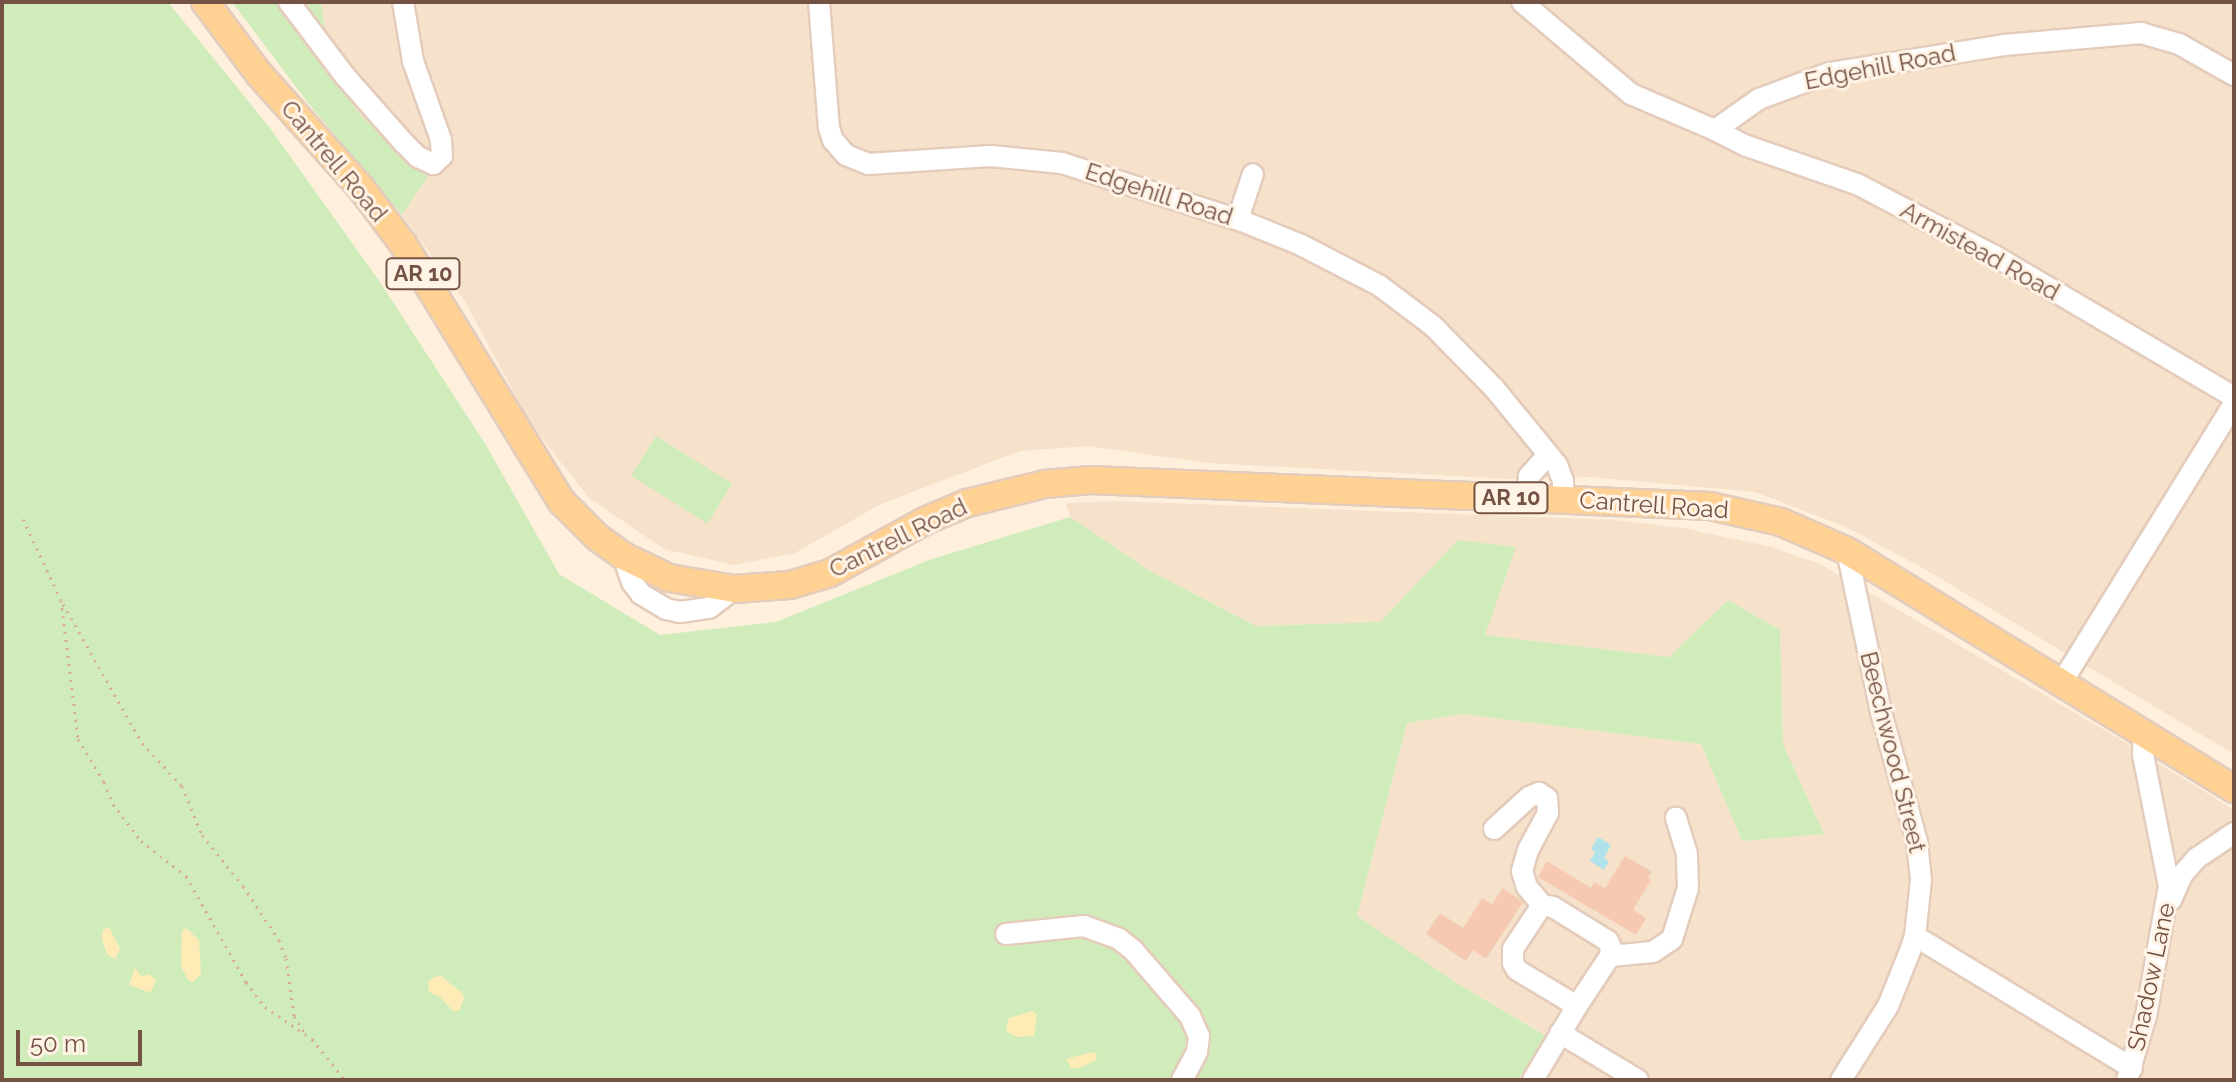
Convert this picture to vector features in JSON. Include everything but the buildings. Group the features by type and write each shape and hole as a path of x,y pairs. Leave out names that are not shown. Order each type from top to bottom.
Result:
{"main road":[{"name":"Cantrell Road","path":"205,2 259,74 361,188 403,244 562,502 597,537 623,556 669,578 734,589 790,585 830,573 927,520 967,503 1045,484 1137,481 1710,506 1781,522 1847,551 2234,789"}],"street":[{"path":"289,2 345,76 403,142 418,157 433,164 442,156 441,140 413,61 403,2"},
{"name":"Edgehill Road","path":"819,2 829,128 833,140 846,155 868,164 991,156 1062,163 1238,219 1301,245 1407,304 1494,388 1561,473 1563,498"},
{"path":"1522,2 1631,94 1715,130"},
{"name":"Edgehill Road","path":"1715,130 1759,99 1829,73 1876,63 2019,43 2141,33 2179,44 2234,75"},
{"name":"Armistead Road","path":"1715,130 1747,146 1857,184 1993,255 2234,397"},
{"path":"1238,219 1253,174"},
{"path":"2062,682 2234,403"},
{"path":"1526,498 1529,476 1548,455"},
{"name":"Beechwood Street","path":"1841,1080 1888,1006 1915,936 1921,880 1917,842 1881,712 1847,551"},
{"name":"Shadow Lane","path":"2129,1074 2169,886 2143,755 2144,732"},
{"path":"1494,829 1529,797 1539,793 1547,798 1548,813 1528,850 1522,871 1527,887 1542,905 1553,907 1608,941 1610,956 1533,1080"},
{"path":"1610,956 1653,952 1672,939 1688,888 1687,854 1676,818"},
{"path":"2166,911 2189,866 2234,833"},
{"path":"1542,905 1513,949 1513,963 1517,970 1577,1006"},
{"path":"1006,934 1046,927 1084,926 1119,939 1133,950 1190,1016 1199,1036 1197,1052 1182,1080"},
{"path":"1915,936 2129,1074"},
{"path":"1560,1033 1638,1080"}],"path":[{"path":"23,519 61,600 142,743 182,786 202,835 243,886 279,940 286,958 294,1016 345,1080"},
{"path":"61,600 78,739 104,782 113,804 141,841 186,876 258,999 273,1015 309,1038"}],"shaded area":[{"path":"321,2 2234,2 2234,754 1921,567 1846,527 1755,492 1591,477 1509,479 1208,463 1088,446 1020,451 881,504 795,553 733,565 664,549 589,498 530,423 466,303 402,215 428,176 361,116 319,59 326,36"},
{"path":"1115,501 1614,520 1683,528 1772,547 1820,564 2118,738 2234,810 2234,1080 1518,1080 1545,1035 1455,982 1357,916 1407,723 1463,714 1701,744 1742,841 1824,834 1783,744 1780,630 1728,600 1669,657 1484,635 1459,540 1380,622 1256,626 1150,571 1070,517 1066,503"}],"green space":[{"path":"2,2 168,2 270,128 378,279 486,445 559,574 660,635 776,622 929,560 1070,517 1150,571 1256,626 1380,622 1458,540 1516,547 1485,635 1669,657 1728,600 1780,630 1783,744 1824,834 1742,841 1701,744 1463,714 1407,723 1357,916 1455,982 1546,1036 1518,1080 2,1080"},
{"path":"232,2 278,2 361,116 428,176 402,215 308,103"},
{"path":"306,2 321,2 326,36"},
{"path":"656,436 732,484 707,524 631,476"}],"sand":[{"path":"109,927 120,949 115,959 107,954 102,939 103,930"},
{"path":"186,928 199,940 201,973 193,982 188,980 181,966 182,931"},
{"path":"135,968 142,977 147,974 156,979 151,993 129,985"},
{"path":"441,976 462,993 464,997 459,1011 453,1011 440,997 429,992 428,982"},
{"path":"1033,1011 1037,1015 1034,1036 1017,1037 1006,1031 1009,1018"},
{"path":"1092,1052 1097,1054 1096,1060 1080,1068 1071,1068 1066,1059"}],"water":[{"path":"1598,837 1611,845 1604,858 1609,861 1604,870 1590,861 1595,852 1591,849"}]}
